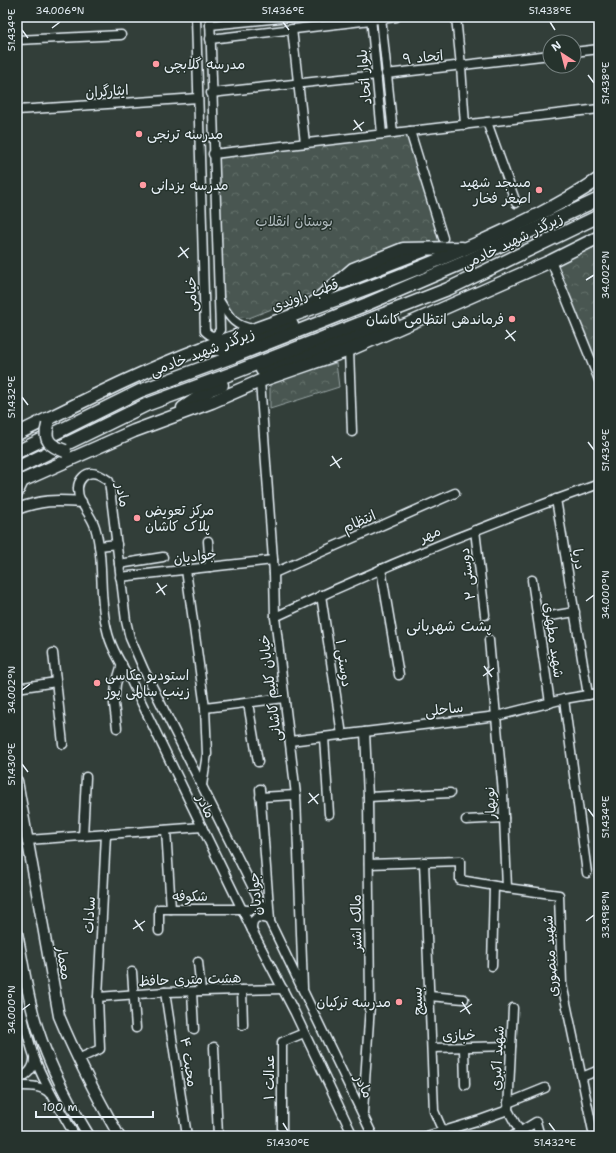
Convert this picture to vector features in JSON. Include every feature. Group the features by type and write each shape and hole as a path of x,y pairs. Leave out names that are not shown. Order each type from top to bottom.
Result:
{"highway":[{"name":"قطب راوندی","path":"19,431 141,373 201,349 422,267 529,220 591,197 599,179"},
{"name":"زیرگذر شهید خادمی","path":"17,452 140,391 324,321 467,261 591,197"},
{"name":"زیرگذر شهید خادمی","path":"17,468 146,405 233,373 448,289 599,216"},
{"path":"20,481 134,431 212,402 260,381 349,350 550,261 599,237"},
{"path":"303,312 333,286 431,248 467,247"},
{"path":"201,349 227,349 396,285 427,278"},
{"path":"171,417 211,389 419,312 448,289"},
{"path":"62,411 48,426 46,432 48,440 55,448 65,451 116,429 134,431"}],"main road":[{"path":"17,494 20,481"},
{"path":"17,509 32,503 53,500 81,502"},
{"name":"معمار","path":"17,781 59,1016 78,1059 119,1136"},
{"path":"17,933 19,950 31,1006 45,1050 57,1080 88,1136"}],"street":[{"name":"خیامی","path":"196,17 206,331 211,336 214,336 218,334 220,330 211,93 210,21"},
{"path":"210,21 220,24 291,17"},
{"path":"210,38 371,18 396,17"},
{"path":"456,17 462,66 465,125"},
{"name":"بلوار اتحاد","path":"371,18 382,134"},
{"name":"بلوار اتحاد","path":"381,18 393,133"},
{"path":"220,24 216,33 220,37"},
{"path":"292,29 305,143"},
{"path":"17,40 121,35"},
{"path":"582,51 599,49"},
{"name":"اتحاد ۹","path":"386,74 542,56"},
{"path":"211,93 376,76"},
{"name":"ایثارگران","path":"17,110 198,98"},
{"path":"213,154 599,109"},
{"path":"487,122 516,203"},
{"path":"410,131 443,238"},
{"path":"550,261 597,371 599,380"},
{"path":"219,300 235,322 243,327 256,329"},
{"path":"349,350 352,432"},
{"name":"خیابان کلیم کاشانی","path":"260,381 274,573 275,616 296,795 304,993"},
{"name":"مادر","path":"353,1136 107,631 101,590 99,546 95,526 90,515 81,502 77,489 79,481 86,474 94,473 102,475 109,481 120,577 130,638 144,670 258,898 373,1136"},
{"name":"مهر","path":"275,616 381,569 475,530 599,484"},
{"name":"انتظام","path":"274,573 455,493"},
{"name":"دریا","path":"556,499 588,695"},
{"name":"دوستی ۲","path":"475,530 485,615"},
{"path":"208,541 210,567"},
{"path":"99,546 117,544"},
{"path":"119,564 163,557"},
{"name":"جوادیان","path":"120,577 272,560"},
{"path":"381,569 399,675"},
{"path":"186,570 204,708 207,754 202,785"},
{"name":"شهید مطهری","path":"532,580 550,703"},
{"name":"دوستی ۱","path":"322,595 342,735"},
{"path":"538,618 575,612"},
{"name":"نوبهار","path":"489,640 497,716 507,888"},
{"path":"53,654 63,744"},
{"path":"118,728 114,704 116,684 122,664"},
{"path":"17,688 56,682"},
{"name":"ساحلی","path":"290,741 497,716 564,699 599,693"},
{"path":"204,708 284,698"},
{"path":"564,699 587,873"},
{"path":"248,703 258,762"},
{"name":"مالک اشتر","path":"362,1113 370,1005 366,732"},
{"path":"324,737 330,814"},
{"path":"83,836 86,776"},
{"name":"جوادیان","path":"269,922 260,793 296,795"},
{"path":"368,797 450,793"},
{"path":"466,820 504,818"},
{"path":"28,840 202,827"},
{"path":"166,830 172,909"},
{"name":"سادات","path":"78,1059 100,1049 98,997 106,834"},
{"path":"369,864 460,861 460,880 507,888"},
{"name":"بسیج","path":"424,862 434,1111 444,1133"},
{"path":"492,966 494,886"},
{"name":"شهید منصوری","path":"507,888 559,895 562,984 594,1136"},
{"path":"242,909 251,910 255,907 258,898"},
{"name":"شکوفه","path":"159,931 159,909 242,909"},
{"path":"252,930 254,919 258,917 263,917 269,922"},
{"path":"194,1029 198,962"},
{"path":"132,972 136,1028"},
{"path":"17,990 19,1012 34,1058 54,1099 75,1136"},
{"path":"242,990 243,1025"},
{"name":"هشت متری حافظ","path":"98,997 165,992 283,990"},
{"name":"محبت ۴","path":"165,992 188,1136"},
{"path":"429,996 464,999"},
{"name":"شهید اکبری","path":"513,1008 508,1106 517,1134"},
{"name":"عدالت ۱","path":"282,1136 282,1042 304,1033"},
{"path":"214,1046 218,1136"},
{"name":"خبازی","path":"432,1048 511,1046"},
{"path":"464,1048 465,1085"},
{"path":"17,1081 30,1071 34,1065 34,1058"},
{"path":"582,1077 599,1070"},
{"path":"17,1086 40,1088 47,1091 54,1099"},
{"path":"508,1106 545,1088"},
{"name":"شهید اکبری","path":"427,1136 444,1133 480,1120 508,1106"},
{"path":"517,1134 536,1122 540,1136"}],"green space":[{"name":"بوستان انقلاب","path":"415,134 444,241 249,318 233,316 224,297 213,154"},
{"path":"599,244 599,362 595,364 557,263"},
{"path":"336,363 339,387 270,409 270,382"}],"place":[{"name":"مدرسه گلابچی","path":"156,64"},
{"name":"مدرسه ترنجی","path":"139,134"},
{"name":"مدرسه یزدانی","path":"143,185"},
{"name":"مسجد شهید اصغر فخار","path":"539,190"},
{"name":"فرماندهی انتظامی کاشان","path":"512,319"},
{"name":"مرکز تعویض پلاک کاشان","path":"137,518"},
{"name":"استودیو عکاسی زینب سالمی پور","path":"97,683"},
{"name":"مدرسه ترکیان","path":"399,1002"}],"district":[{"name":"پشت شهربانی","path":"449,626"}]}
